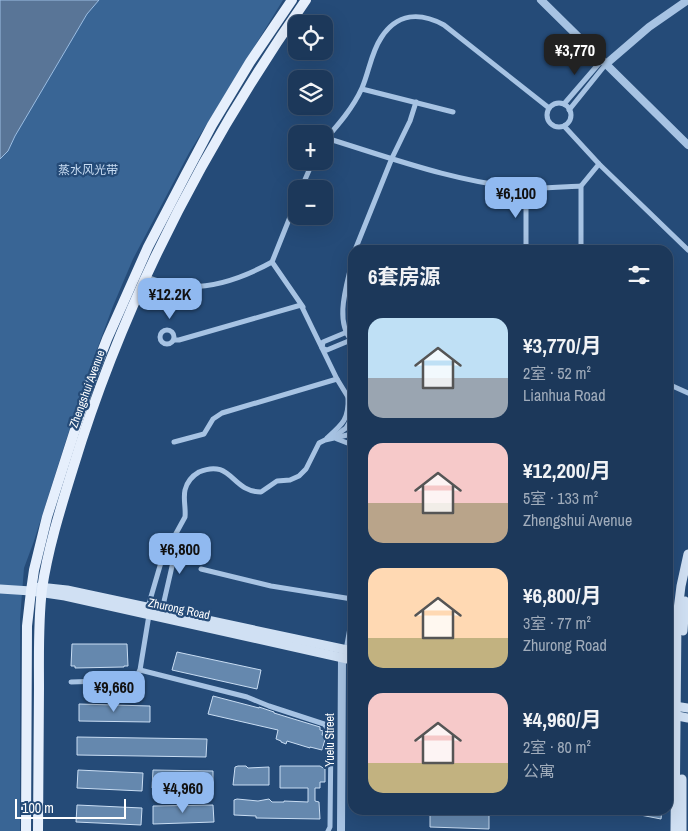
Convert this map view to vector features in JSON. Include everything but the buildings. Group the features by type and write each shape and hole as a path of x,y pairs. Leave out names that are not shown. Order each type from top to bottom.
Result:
{"main road":[{"name":"Zhengshui Avenue","path":"26,831 27,626 31,588 47,517 90,383 107,339 148,247 212,125 250,62 292,0"},
{"name":"Zhengshui Avenue","path":"38,831 39,626 42,590 59,515 85,429 117,344 156,254 191,186 259,69 306,0"},
{"path":"682,831 677,618 688,554"},
{"path":"675,831 678,711 683,619 688,582"},
{"name":"Zhurong Road","path":"0,585 31,588 148,611 348,655"},
{"name":"Zhurong Road","path":"0,590 31,588"},
{"name":"Zhurong Road","path":"148,611 162,610 348,655"}],"street":[{"path":"541,0 688,137"},
{"path":"548,0 688,144"},
{"path":"564,104 606,60 646,23 680,0"},
{"path":"570,110 564,104 556,104 549,108 547,116 550,123 556,127 564,126 570,121 570,110 606,60 688,0"},
{"path":"333,130 346,115 362,89 381,38 393,24 406,18 418,16 432,19 444,25 549,108"},
{"path":"362,89 454,112"},
{"path":"357,245 392,158 410,121 416,102"},
{"path":"564,126 599,164 688,250"},
{"path":"333,142 482,183 526,188 581,186"},
{"path":"582,245 581,186 599,164"},
{"path":"526,188 526,245"},
{"path":"146,277 175,286 194,287 211,286 241,276 272,262 288,222"},
{"path":"272,262 301,305 324,346 337,379 348,393"},
{"path":"324,346 347,332 343,317 343,306 348,282"},
{"path":"174,340 301,305"},
{"path":"324,346 348,341"},
{"path":"174,442 204,434 214,419 222,413 337,379"},
{"path":"673,386 688,393"},
{"path":"325,440 344,422 348,410"},
{"path":"71,682 131,680 135,678 140,670 148,611 162,559 185,517 185,491 188,482 195,474 215,468 223,470 246,489 261,492 277,481 290,480 298,476 306,468 319,443 342,432 348,424"},
{"path":"325,440 348,435"},
{"path":"334,438 348,443"},
{"path":"162,610 173,562 175,536"},
{"path":"201,569 271,586 348,597"},
{"path":"346,831 348,655"},
{"name":"Yuelu Street","path":"341,831 348,655"},
{"path":"140,670 247,697 328,727 331,732 330,827 328,831"}],"green space":[{"name":"蒸水风光带","path":"99,0 283,0 189,153 133,259 113,306 82,390 24,568 20,619 20,831 0,831 0,159 8,151 87,14"}],"shaded area":[{"path":"0,0 99,0 87,14 8,151 0,159"}]}
